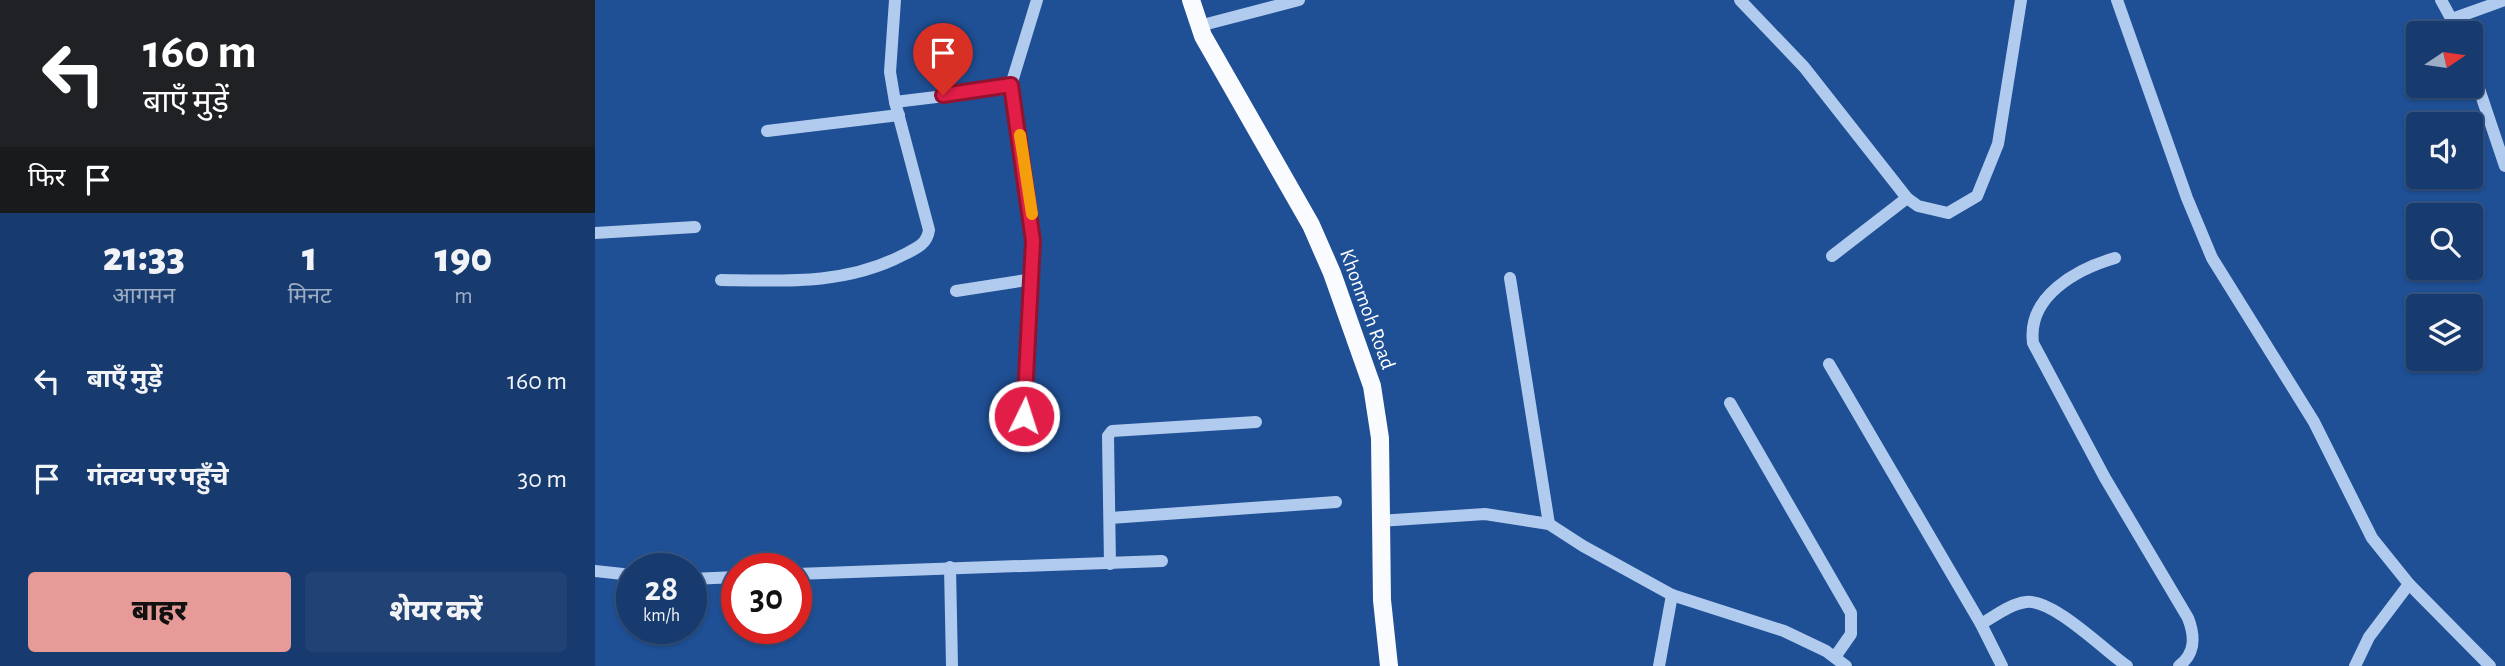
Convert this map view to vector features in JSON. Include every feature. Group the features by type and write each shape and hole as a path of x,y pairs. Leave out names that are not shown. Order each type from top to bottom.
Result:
{"main road":[{"name":"Khonmoh Road","path":"1191,0 1199,26 1311,225 1332,273 1371,386 1380,438 1382,600 1389,666"}],"street":[{"path":"721,280 797,281 851,274 883,264 925,242 929,230 890,72 894,0"},
{"path":"1024,416 1033,279 1032,218 1011,85 1037,0"},
{"path":"1199,26 1300,0"},
{"path":"1741,0 1804,67 1907,198 1918,206 1948,213 1977,196 1998,144 2021,0"},
{"path":"2117,0 2187,198 2212,258 2314,422 2372,538 2409,584 2490,666"},
{"path":"2441,0 2452,19 2505,0"},
{"path":"767,131 1002,89 1011,85"},
{"path":"2482,98 2505,166"},
{"path":"1832,256 1907,198"},
{"path":"595,233 695,227"},
{"path":"2115,258 2080,271 2057,287 2035,320 2033,342 2105,478 2188,618 2194,632 2193,647 2179,666"},
{"path":"1510,278 1549,524"},
{"path":"957,291 1033,279"},
{"path":"1829,364 1981,624 2002,666"},
{"path":"1730,402 1851,613 1851,634 1835,657"},
{"path":"1110,564 1108,436 1112,431 1256,422"},
{"path":"1110,517 1336,502"},
{"path":"1379,521 1485,514 1549,524 1672,595 1784,631 1835,657 1846,666"},
{"path":"812,573 1162,561"},
{"path":"950,567 952,666"},
{"path":"595,571 616,573"},
{"path":"2355,666 2369,637 2409,584"},
{"path":"1659,666 1672,595"},
{"path":"1981,624 2010,607 2027,601 2045,604 2127,666"}],"slow traffic":[{"path":"1020,135 1032,214"}],"route":[{"path":"943,95 1002,89 1011,85 1032,218 1034,264 1024,416"}]}
